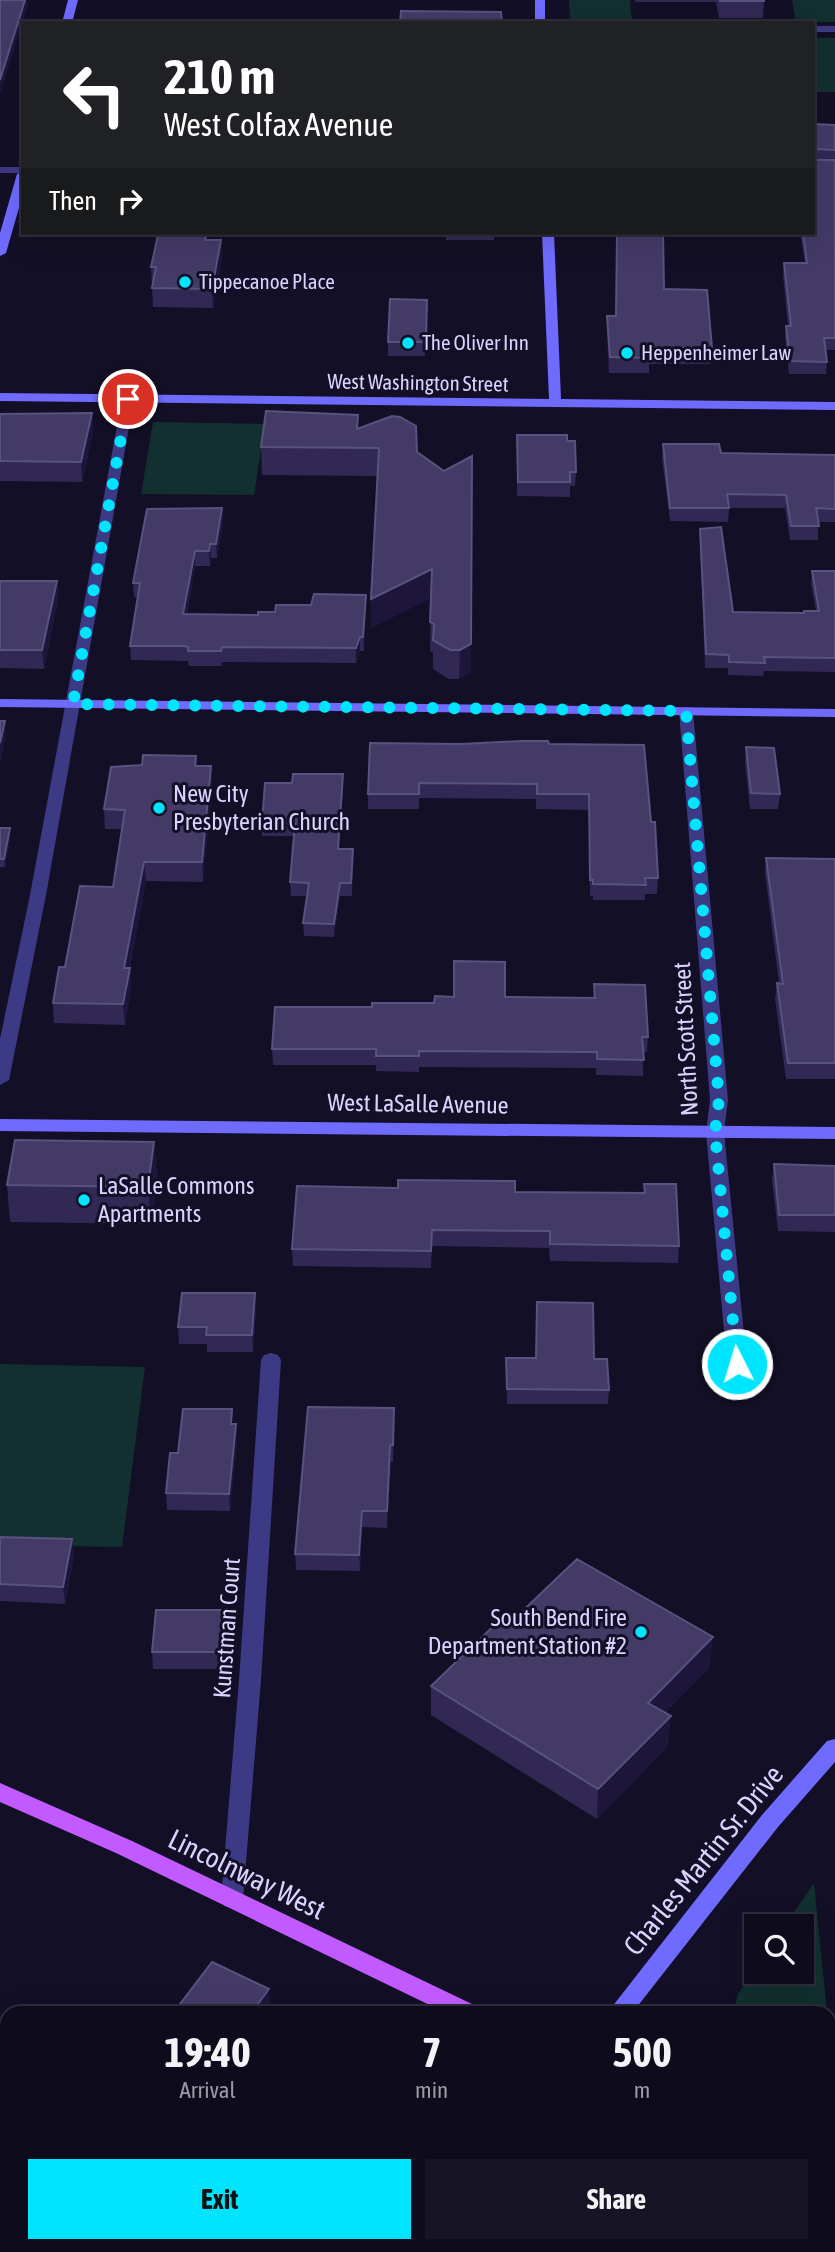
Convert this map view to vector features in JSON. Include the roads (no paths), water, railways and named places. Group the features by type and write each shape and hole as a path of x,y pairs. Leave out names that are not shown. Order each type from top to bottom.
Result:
{"main road":[{"name":"Lincolnway West","path":"0,1792 232,1899 454,2006"}],"street":[{"path":"67,21 73,0"},
{"path":"540,0 540,21"},
{"path":"815,29 835,29"},
{"path":"0,170 21,172"},
{"path":"0,253 21,179"},
{"path":"548,235 555,404"},
{"name":"West Washington Street","path":"0,397 835,407"},
{"path":"0,1080 38,895 128,399"},
{"path":"0,703 835,713"},
{"name":"North Scott Street","path":"686,711 719,1100 715,1132 737,1364"},
{"name":"West LaSalle Avenue","path":"0,1125 835,1133"},
{"name":"Kunstman Court","path":"232,1899 250,1680 271,1360"},
{"name":"Charles Martin Sr. Drive","path":"625,2006 770,1821 835,1747"}],"place":[{"name":"Tippecanoe Place","path":"185,282"},
{"name":"The Oliver Inn","path":"408,343"},
{"name":"Heppenheimer Law","path":"627,353"},
{"name":"New City Presbyterian Church","path":"159,808"},
{"name":"LaSalle Commons Apartments","path":"84,1200"},
{"name":"South Bend Fire Department Station #2","path":"641,1632"}]}
